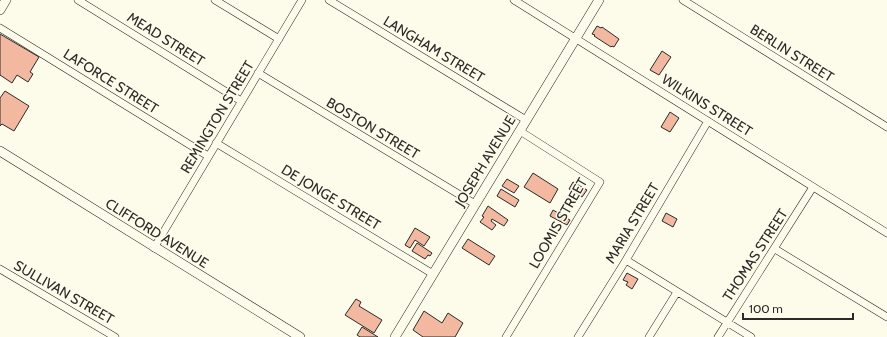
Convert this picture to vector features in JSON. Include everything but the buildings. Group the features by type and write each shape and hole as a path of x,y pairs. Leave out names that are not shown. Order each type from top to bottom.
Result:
{"main road":[{"path":"0,10 6,0"},
{"name":"JOSEPH AVENUE","path":"395,337 599,0"},
{"name":"CLIFFORD AVENUE","path":"0,151 154,248 300,337"}],"street":[{"name":"MEAD STREET","path":"78,0 242,100"},
{"path":"215,0 279,39"},
{"name":"REMINGTON STREET","path":"154,248 302,0"},
{"name":"LANGHAM STREET","path":"329,0 526,120"},
{"name":"WILKINS STREET","path":"514,0 887,233"},
{"name":"BERLIN STREET","path":"683,0 887,127"},
{"name":"LAFORCE STREET","path":"0,28 208,156"},
{"name":"BOSTON STREET","path":"258,73 475,204"},
{"name":"MARIA STREET","path":"578,337 626,260 708,122"},
{"name":"LOOMIS STREET","path":"506,337 600,182 520,131"},
{"name":"DE JONGE STREET","path":"216,143 433,274"},
{"name":"THOMAS STREET","path":"718,337 813,187"},
{"path":"775,249 887,317"},
{"path":"626,260 751,337"},
{"name":"SULLIVAN STREET","path":"0,270 115,337"},
{"path":"649,337 677,292"}]}
